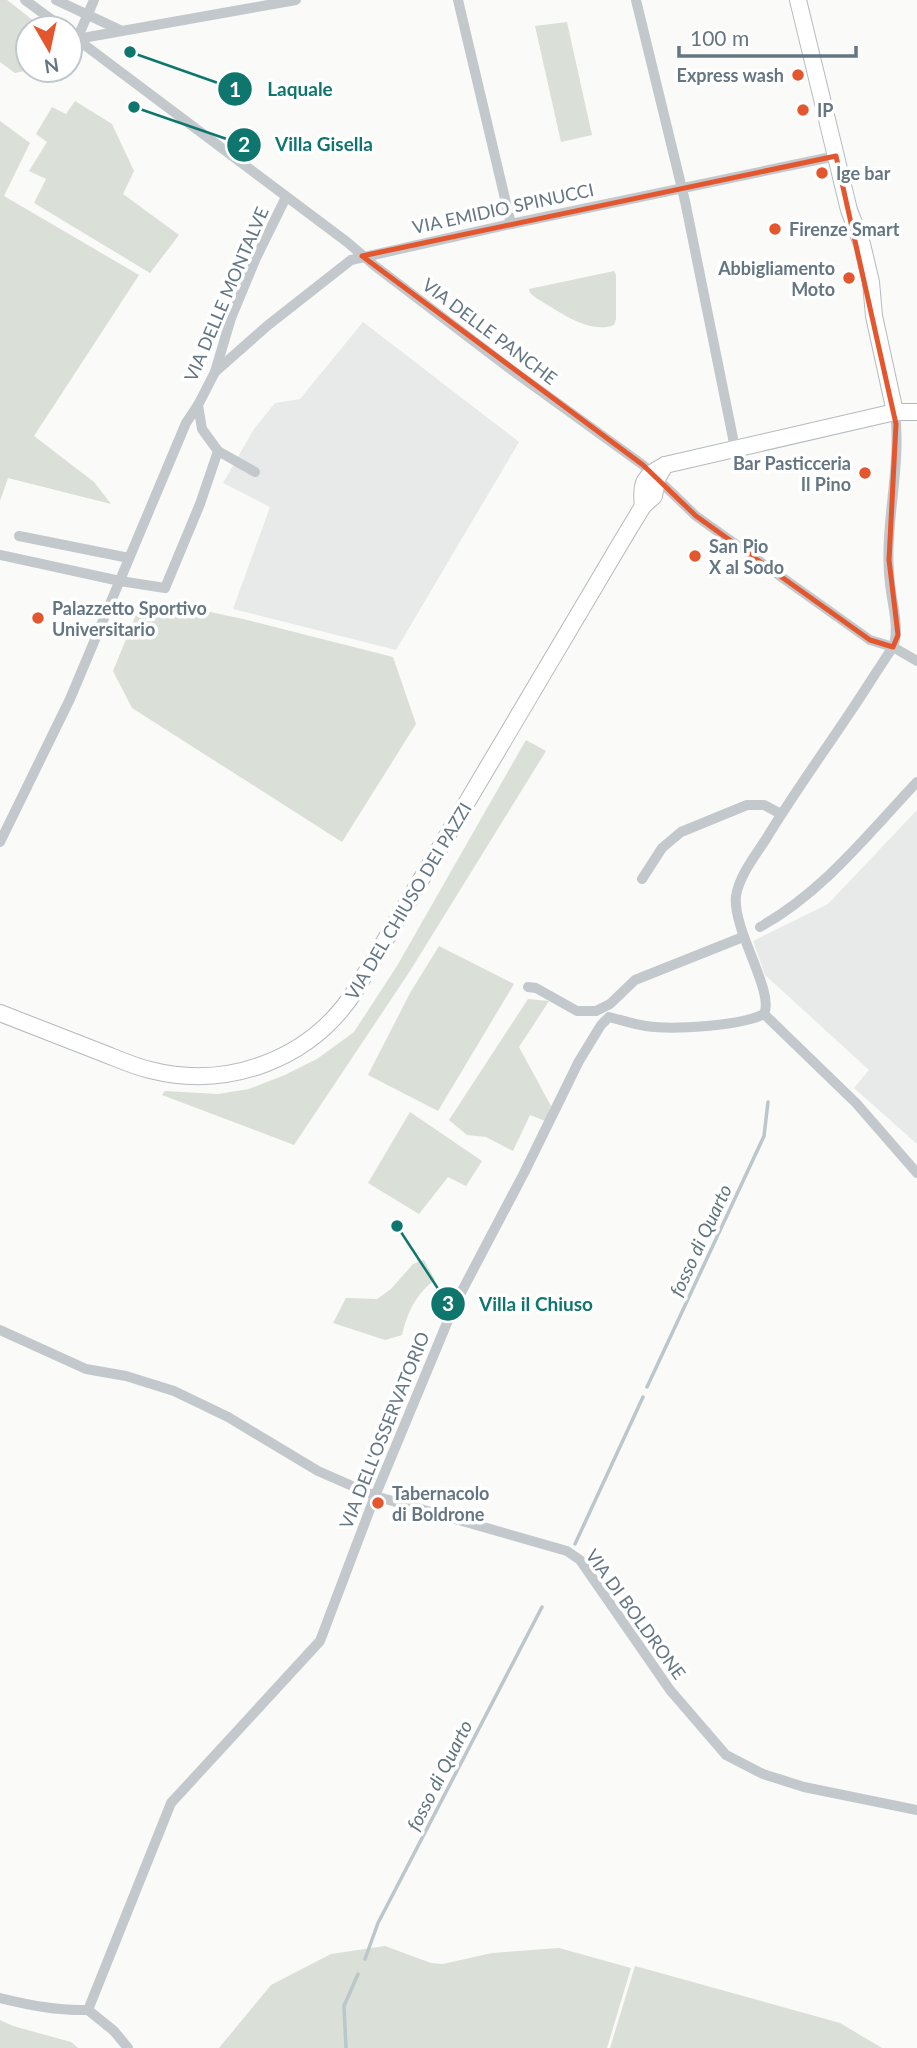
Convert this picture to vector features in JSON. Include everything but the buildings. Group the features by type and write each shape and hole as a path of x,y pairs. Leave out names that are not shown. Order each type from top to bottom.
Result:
{"main road":[{"path":"798,0 835,156 871,282 874,316 895,412"},
{"path":"658,472 735,448 895,412 917,412"},
{"name":"VIA DEL CHIUSO DEI PAZZI","path":"0,1013 149,1070 196,1077 229,1074 262,1066 299,1048 314,1037 338,1014 355,991 643,506 644,481 658,472"}],"street":[{"path":"25,0 44,14"},
{"path":"57,0 120,30"},
{"path":"84,20 94,0"},
{"path":"84,35 254,4 296,0"},
{"path":"458,0 511,224"},
{"path":"636,0 681,188 735,448"},
{"name":"VIA DELLE PANCHE","path":"84,44 513,371 658,472 696,516 870,640 893,647 917,661"},
{"name":"VIA EMIDIO SPINUCCI","path":"215,372 267,326 351,260 362,256 835,156"},
{"name":"VIA DELLE MONTALVE","path":"0,842 69,699 186,423 215,372 231,318 286,197"},
{"name":"VIA DELLE MONTALVE","path":"198,405 202,429 218,451"},
{"path":"895,412 897,457 889,560 898,635 893,647 746,871 738,888 736,908 743,937 764,994 767,1007 764,1014 856,1103 917,1172"},
{"path":"0,555 164,588 200,504 218,451 255,472"},
{"path":"19,536 129,558"},
{"path":"760,927 823,883 917,782"},
{"path":"642,879 662,848 681,832 747,804 764,805 781,814"},
{"path":"528,987 547,993 577,1011 596,1011 610,1004 635,980 743,937"},
{"name":"VIA DELL'OSSERVATORIO","path":"88,2010 171,1803 320,1641 374,1496 454,1306 579,1061 604,1020 609,1017 664,1027 721,1024 750,1020 764,1014"},
{"name":"VIA DI BOLDRONE","path":"0,1330 86,1369 126,1376 174,1391 228,1417 318,1471 374,1496 567,1551 580,1560 670,1690 726,1755 762,1774 804,1787 917,1810"},
{"path":"0,1998 32,2006 69,2011 88,2010 114,2031 128,2048"}],"highlighted area":[{"path":"836,156 896,424 889,560 898,635 893,647 870,640 696,516 643,465 362,256"}],"shaded area":[{"path":"0,0 7,0 25,14 14,14 14,72 0,62"},
{"path":"567,22 592,135 561,142 535,26"},
{"path":"75,101 112,124 134,171 123,194 179,235 150,273 34,203 46,179 29,171 47,142 36,134 52,107 66,114"},
{"path":"0,121 30,143 4,196 139,275 34,436 94,482 111,504 8,478 0,501"},
{"path":"614,271 614,325 594,327 574,320 536,298 529,289"},
{"path":"363,322 519,442 396,650 233,609 270,507 223,483 254,429 275,403 300,399"},
{"path":"173,604 393,657 416,724 342,842 132,708 113,671 140,605 171,613"},
{"path":"526,740 546,751 410,971 294,1145 162,1095 165,1091 218,1094 249,1089 317,1059 354,1032 397,966"},
{"path":"917,810 917,1144 854,1088 869,1070 765,975 753,941 828,904"},
{"path":"439,946 514,984 438,1111 368,1075 410,993"},
{"path":"528,999 549,1001 519,1047 551,1106 545,1121 530,1115 513,1151 486,1137 467,1135 449,1120"},
{"path":"410,1112 482,1161 466,1186 448,1177 419,1214 368,1183"},
{"path":"424,1260 435,1280 413,1304 402,1335 385,1340 333,1323 346,1298 377,1299 391,1289 413,1264"},
{"path":"385,1946 431,1963 443,1964 492,1953 559,1948 631,1968 607,2048 219,2048 271,1985 331,1954"},
{"path":"635,1966 840,2023 882,2048 610,2048"},
{"path":"0,2020 71,2042 78,2048 0,2048"}],"waterway":[{"name":"fosso di Quarto","path":"647,1387 764,1136 768,1102"},
{"name":"fosso di Quarto","path":"575,1544 643,1397"},
{"name":"fosso di Quarto","path":"365,1959 378,1923 542,1607"},
{"name":"fosso di Quarto","path":"346,2048 344,2006 358,1974"}],"place":[{"name":"Laquale","path":"130,52"},
{"name":"Express wash","path":"798,75"},
{"name":"Villa Gisella","path":"134,107"},
{"name":"IP","path":"803,110"},
{"name":"Ige bar","path":"822,173"},
{"name":"Firenze Smart","path":"775,229"},
{"name":"Abbigliamento Moto","path":"849,278"},
{"name":"Bar Pasticceria Il Pino","path":"865,473"},
{"name":"San Pio X al Sodo","path":"695,556"},
{"name":"Palazzetto Sportivo Universitario","path":"38,618"},
{"name":"Villa il Chiuso","path":"397,1226"},
{"name":"Tabernacolo di Boldrone","path":"378,1503"}]}
